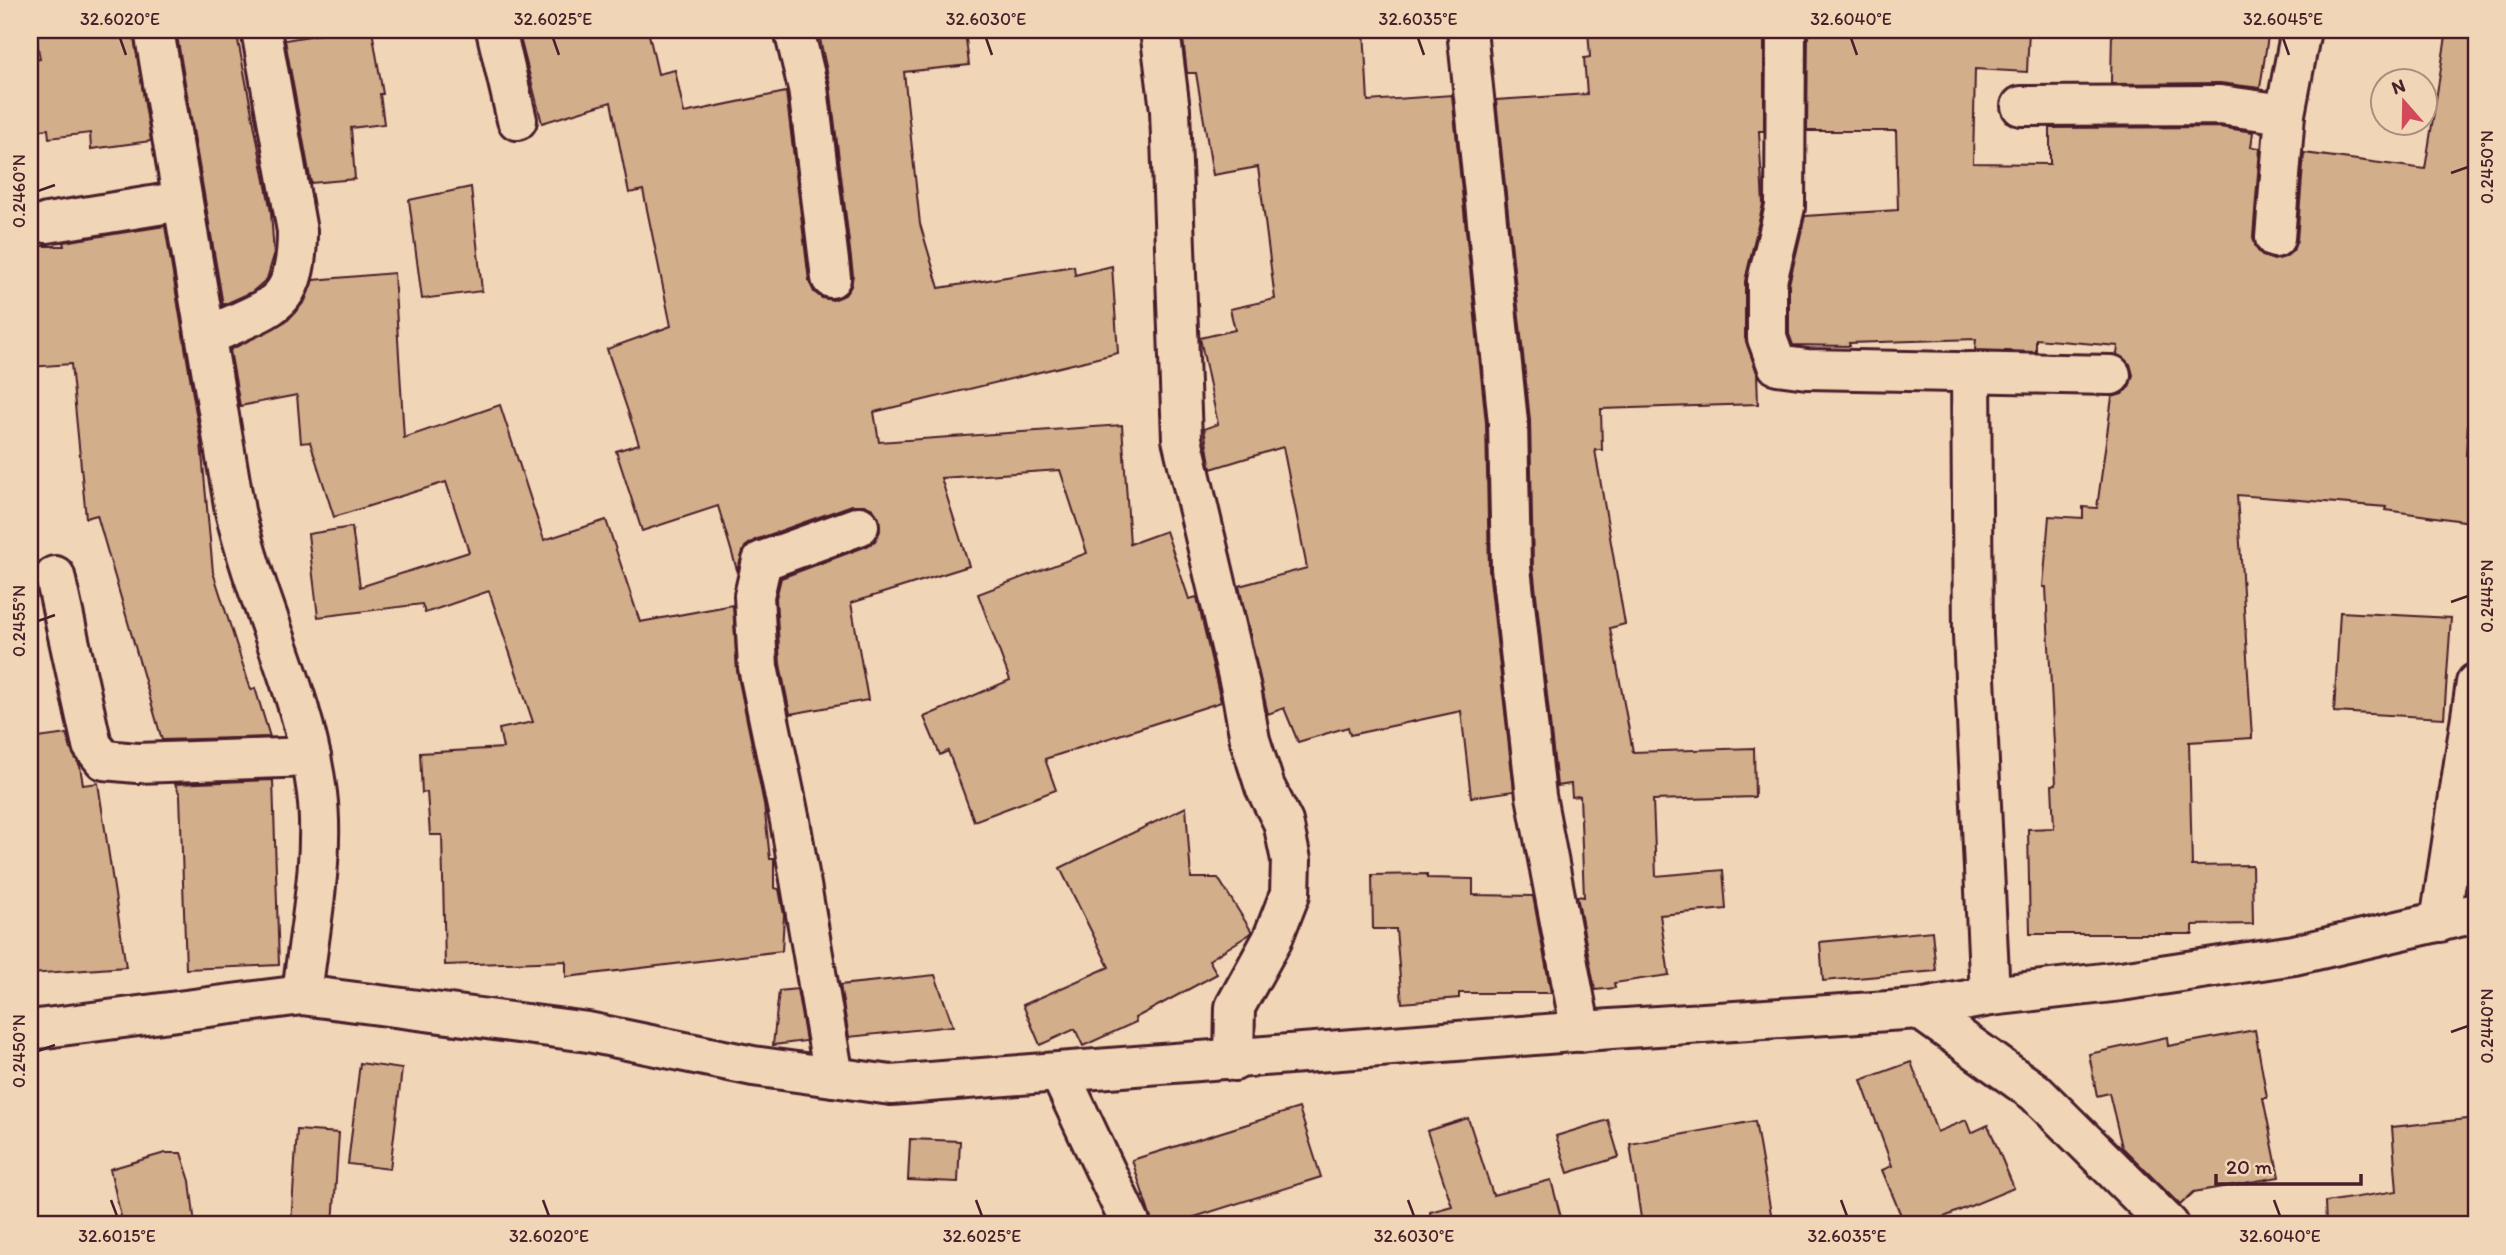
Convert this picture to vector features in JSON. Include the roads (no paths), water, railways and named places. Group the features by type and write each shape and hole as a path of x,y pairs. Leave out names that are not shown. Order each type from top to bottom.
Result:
{"street":[{"path":"155,30 235,511 247,563 276,639 311,757 317,796 317,859 302,995"},
{"path":"206,337 281,300 294,279 297,231 261,30"},
{"path":"496,30 517,120"},
{"path":"794,30 808,88 831,278"},
{"path":"1160,30 1170,110 1182,439 1238,675 1250,740 1265,787 1283,822 1292,860 1290,894 1286,905 1272,940 1234,1007 1234,1061"},
{"path":"1467,30 1508,422 1511,568 1534,783 1581,1032"},
{"path":"1786,30 1785,207 1767,281 1767,338 1777,365 1807,369 2111,375"},
{"path":"2276,237 2285,114 2301,30"},
{"path":"2021,106 2220,105 2285,114"},
{"path":"47,223 182,201"},
{"path":"1972,372 1973,635 1990,996"},
{"path":"834,1077 790,821 758,667 754,596 762,561 859,526"},
{"path":"55,576 92,745 104,760 137,763 311,757"},
{"path":"2440,922 2476,683"},
{"path":"30,1030 302,995 589,1032 753,1066 891,1085 1919,1009 1990,996 2121,981 2294,955 2476,913"},
{"path":"1919,1009 2035,1092 2169,1225"},
{"path":"1060,1074 1131,1225"}]}
